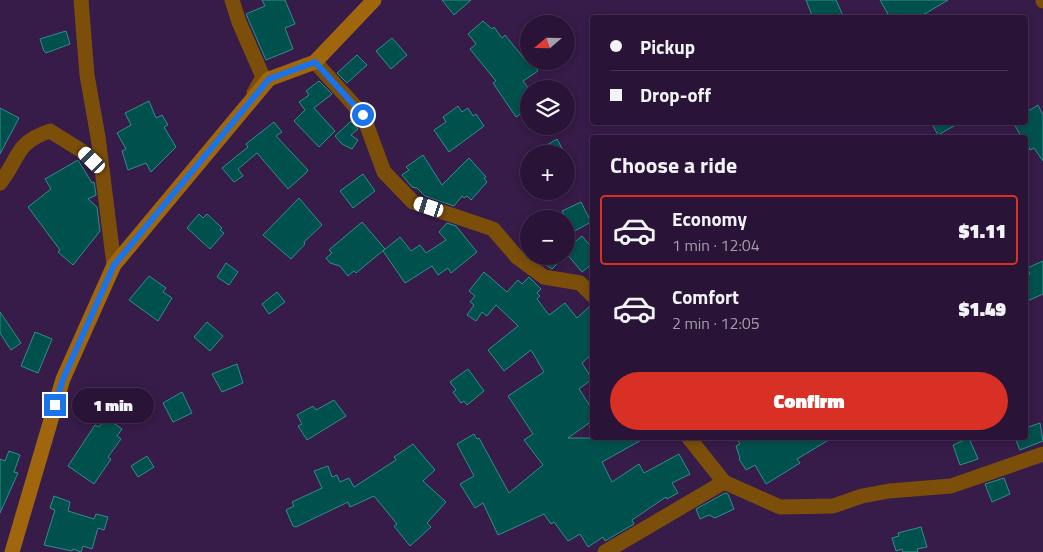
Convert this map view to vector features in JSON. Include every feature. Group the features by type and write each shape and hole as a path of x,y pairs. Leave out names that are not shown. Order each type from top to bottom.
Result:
{"main road":[{"path":"12,552 63,379 114,265 269,79 315,62 374,0"}],"street":[{"path":"81,0 87,75 114,265"},
{"path":"232,0 239,22 263,77 250,101"},
{"path":"315,62 363,115 384,172 413,202 493,229 517,257 544,277 580,283 590,293"},
{"path":"0,184 20,148 33,136 50,131 82,151 102,170"},
{"path":"691,440 724,482 780,507 833,506 862,496 889,490 951,486 1043,454"},
{"path":"605,552 724,482"}],"building":[{"path":"262,0 285,0 295,24 285,28 293,49 266,60 246,14 265,6"},
{"path":"442,0 471,0 454,15"},
{"path":"806,0 836,0 843,15 812,15"},
{"path":"880,0 948,0 923,15 888,15"},
{"path":"483,21 492,29 494,27 502,38 505,35 520,53 520,70 538,71 524,80 520,80 520,114 516,117 493,83 496,81 470,49 476,44 468,34"},
{"path":"66,31 70,44 46,53 44,51 40,39"},
{"path":"392,38 407,55 391,69 376,51"},
{"path":"357,55 367,65 347,83 337,73"},
{"path":"319,81 332,94 314,108 335,131 319,147 294,121 305,110 299,102 309,95 306,91"},
{"path":"149,101 156,118 162,115 168,125 164,127 176,147 151,172 146,163 128,170 122,151 126,149 117,133 131,125 125,113"},
{"path":"1038,105 1043,115 1043,161 1034,148 1030,150 1028,135 1020,135 1015,125 1028,125 1028,111"},
{"path":"458,106 462,112 468,108 473,116 476,114 484,126 449,152 434,130 446,122 443,117"},
{"path":"0,108 19,118 0,154"},
{"path":"351,121 358,129 351,135 358,140 352,149 342,144 335,136"},
{"path":"274,122 282,132 276,136 308,170 306,173 288,189 257,153 238,169 243,176 234,182 222,168 248,147 246,144"},
{"path":"933,125 956,125 938,135"},
{"path":"557,139 560,145 547,145"},
{"path":"423,155 442,185 469,158 486,177 484,178 487,182 471,200 467,196 464,198 462,196 454,206 425,196 417,188 412,187 402,175 409,170 406,167"},
{"path":"78,160 92,183 94,182 96,195 88,199 97,207 100,231 73,265 58,252 60,250 28,207 51,189 45,179"},
{"path":"363,174 375,191 353,208 340,191"},
{"path":"299,198 322,225 304,242 305,244 291,259 263,235"},
{"path":"581,202 590,223 575,231 575,210 564,210"},
{"path":"199,214 203,218 207,214 222,228 220,230 224,233 210,249 187,228"},
{"path":"362,222 385,249 356,273 354,271 348,276 340,266 330,263 326,258 332,253 329,250"},
{"path":"447,223 456,226 477,252 451,273 448,268 438,275 432,266 405,283 383,251 400,237 411,251 420,245 426,253 446,240 439,232"},
{"path":"582,236 590,246 590,266 582,272 575,264 575,242"},
{"path":"1043,261 1043,294 1028,301 1028,275 1030,274 1028,268"},
{"path":"226,263 238,272 229,285 217,277"},
{"path":"546,265 556,265 552,269"},
{"path":"484,272 507,292 518,280 522,284 529,277 541,289 537,293 540,296 537,299 549,315 565,303 577,318 590,306 590,356 582,363 590,376 590,381 579,389 590,406 590,422 568,438 641,440 602,462 612,482 639,464 644,473 679,454 690,474 672,483 678,493 667,499 666,497 632,520 634,524 605,541 603,537 588,547 580,534 568,541 554,522 551,524 544,514 498,535 483,503 475,508 460,484 474,476 457,444 474,434 477,439 479,438 509,493 543,465 524,440 533,434 508,396 544,372 531,350 504,371 488,350 518,326 496,305 487,316 482,312 476,321 467,315 474,305 470,302 475,296 469,291"},
{"path":"149,276 166,288 163,292 172,298 158,321 129,300"},
{"path":"277,292 285,302 269,314 262,304"},
{"path":"0,312 21,343 11,350 0,333"},
{"path":"207,322 223,336 210,351 194,337"},
{"path":"35,332 52,339 38,373 21,366"},
{"path":"237,364 243,383 222,392 212,374"},
{"path":"468,369 484,391 467,405 464,401 461,403 453,392 456,390 450,382"},
{"path":"182,392 192,413 173,422 163,403"},
{"path":"334,400 346,416 307,440 298,426 302,424 297,415 313,406 316,410"},
{"path":"106,418 122,429 117,436 121,439 108,457 111,459 94,484 68,466 95,425 99,427"},
{"path":"1040,423 1043,441 1020,450 1016,440 1028,440 1028,427"},
{"path":"737,440 829,440 797,459 800,463 766,484 755,465 746,470 739,459 736,446 740,444"},
{"path":"964,440 970,440 978,459 960,465 953,445"},
{"path":"413,444 435,470 423,481 446,502 427,523 431,527 410,546 394,526 397,524 374,496 350,507 348,502 296,527 293,526 286,510 294,506 292,502 322,488 314,471 328,466 332,477 337,475 340,482 349,478 354,487 396,460 394,457"},
{"path":"9,451 20,455 14,472 18,473 0,513 0,459 5,461"},
{"path":"147,456 154,467 138,477 131,466"},
{"path":"1004,478 1010,494 992,502 985,484"},
{"path":"725,493 728,494 734,509 715,518 709,515 700,519 696,509"},
{"path":"54,496 70,502 68,511 94,519 96,514 108,517 104,530 98,528 92,549 83,546 81,552 44,545 55,510 50,508"},
{"path":"921,527 927,547 917,549 918,552 903,552 902,549 896,551 892,538 899,536 898,533"}],"route":[{"path":"55,405 63,379 114,265 269,79 315,62 363,115"}]}
